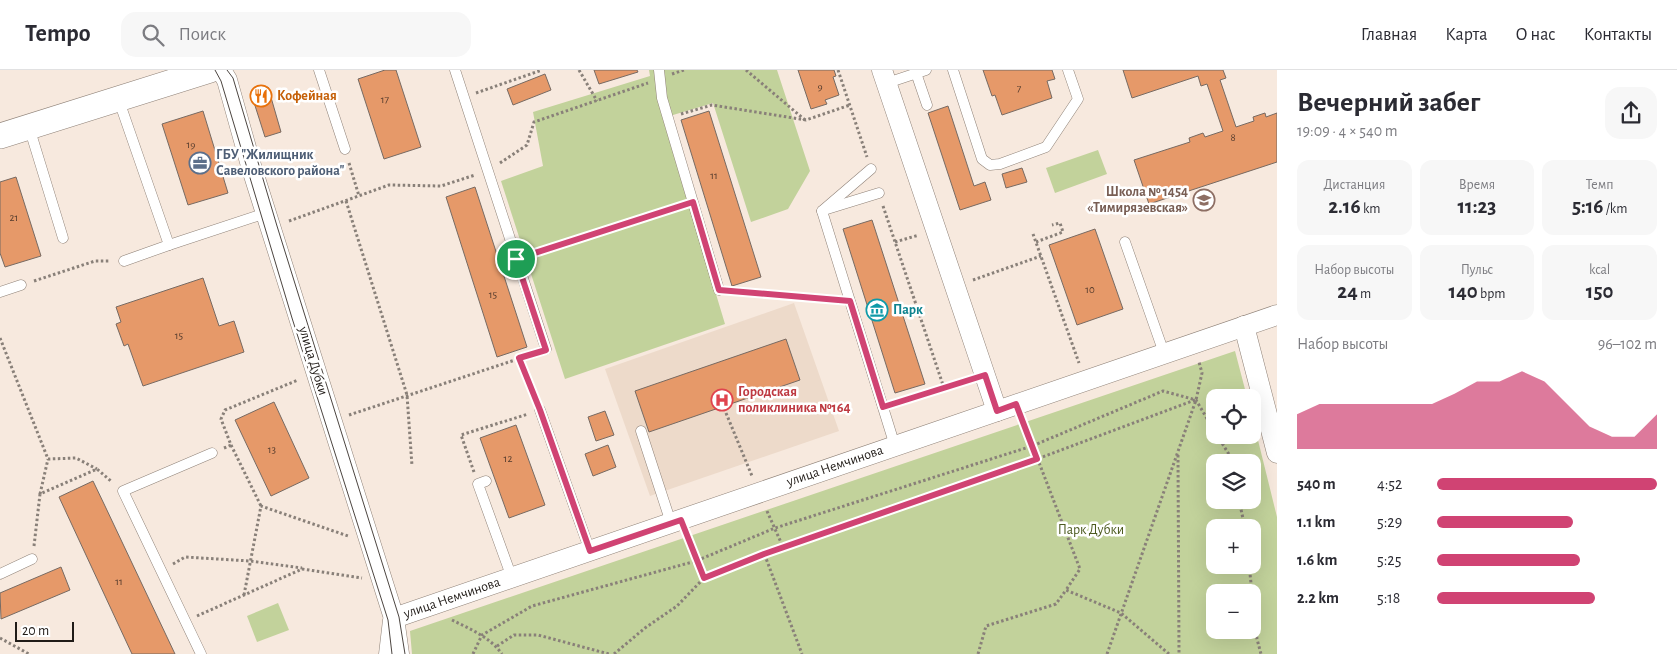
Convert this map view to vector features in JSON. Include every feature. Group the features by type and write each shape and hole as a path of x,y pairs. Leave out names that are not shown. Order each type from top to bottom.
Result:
{"street":[{"path":"0,136 210,70"},
{"name":"улица Дубки","path":"220,70 227,80 266,213 394,618 399,654"},
{"path":"885,77 997,411"},
{"name":"улица Немчинова","path":"394,618 1277,315"},
{"path":"1244,326 1270,401 1277,453"}],"lane":[{"path":"319,70 344,149"},
{"path":"455,70 546,350"},
{"path":"659,70 662,98 719,290"},
{"path":"953,70 982,159 990,165 1000,164 1046,147 1078,99 1068,70"},
{"path":"885,77 919,71 927,105"},
{"path":"118,98 168,245"},
{"path":"29,127 63,238"},
{"path":"822,211 871,169"},
{"path":"822,211 879,193"},
{"path":"822,211 895,446"},
{"path":"124,261 266,213"},
{"path":"1125,242 1164,353"},
{"path":"0,292 21,284"},
{"path":"540,410 590,551"},
{"path":"640,432 676,521"},
{"path":"201,654 123,491 212,454"},
{"path":"482,483 512,578"},
{"path":"0,574 32,559"},
{"path":"384,654 388,620 394,618"}],"path":[{"path":"464,98 542,70"},
{"path":"579,70 597,100"},
{"path":"746,70 806,120"},
{"path":"838,70 871,169"},
{"path":"668,118 712,105 806,120 850,105"},
{"path":"344,149 359,196"},
{"path":"879,193 944,388"},
{"path":"346,200 407,395 412,466"},
{"path":"516,259 693,202"},
{"path":"1036,242 1063,232 1060,222 1052,225"},
{"path":"1033,234 1079,364"},
{"path":"955,286 1041,256"},
{"path":"21,284 94,261 124,261"},
{"path":"719,290 850,301"},
{"path":"0,338 48,459 40,494 32,559"},
{"path":"331,421 546,350"},
{"path":"482,483 461,435 540,410 519,358"},
{"path":"1106,654 1196,400 1202,373 1200,362"},
{"path":"244,595 260,506 231,445 221,419 225,410 316,373"},
{"path":"883,407 985,375"},
{"path":"473,654 482,636 532,606 696,561 775,528 1032,446 1163,392 1196,400 1206,417"},
{"path":"614,654 676,606 704,578 783,547 1037,459 1196,400"},
{"path":"978,654 986,626 1056,604 1080,569 1016,404"},
{"path":"726,413 752,476"},
{"path":"212,454 231,445"},
{"path":"1178,450 1179,654"},
{"path":"48,459 76,458 97,469 123,491"},
{"path":"40,494 97,469"},
{"path":"260,506 370,544"},
{"path":"767,510 783,547"},
{"path":"676,521 704,578"},
{"path":"764,554 802,654"},
{"path":"160,570 185,557 250,561 382,581"},
{"path":"185,621 302,569"},
{"path":"1066,590 1121,613 1169,654"},
{"path":"428,607 482,636 497,646 502,654"},
{"path":"497,646 514,635 538,636 609,654"},
{"path":"0,638 29,654"},
{"path":"1257,639 1261,654"}],"shaded area":[{"name":"Городская поликлиника №164","path":"794,303 839,431 650,496 605,369"}],"green space":[{"path":"649,70 777,70 810,171 788,209 751,222 713,103 663,118 725,324 565,379 501,181 543,166 533,112 650,76"},
{"path":"1098,150 1107,174 1055,193 1046,168"},
{"name":"Парк Дубки","path":"1235,351 1245,389 1206,389 1206,444 1259,444 1277,517 1277,654 412,654 410,631"},
{"path":"278,603 289,630 257,642 247,616"}],"building":[{"path":"385,70 396,70 421,147 384,159 358,79"},
{"path":"594,70 637,70 638,72 599,84"},
{"path":"798,70 834,70 836,76 833,77 839,95 825,100 827,104 811,109"},
{"path":"983,70 1052,70 1055,79 1047,81 1052,98 1002,115 995,95 992,96"},
{"path":"1123,70 1223,70 1226,78 1220,80 1236,127 1254,121 1253,117 1265,113 1266,117 1277,113 1277,162 1149,204 1134,160 1190,142 1189,138 1203,133 1205,137 1223,131 1207,84 1201,86 1198,76 1132,98"},
{"path":"545,74 551,90 513,105 507,89"},
{"path":"268,87 281,132 265,137 251,93"},
{"path":"948,106 974,186 985,182 991,200 960,210 928,113"},
{"path":"203,111 228,193 188,205 162,124"},
{"path":"709,111 761,277 732,286 681,120"},
{"path":"1022,168 1027,182 1006,188 1002,174"},
{"path":"16,177 41,256 5,267 0,253 0,182"},
{"path":"475,187 527,347 497,357 446,197"},
{"path":"872,220 925,384 895,393 843,229"},
{"path":"1095,229 1123,309 1077,325 1049,245"},
{"path":"203,278 219,326 234,321 244,352 143,386 128,344 124,346 116,324 121,322 116,307"},
{"path":"786,339 800,380 649,432 635,391"},
{"path":"274,402 309,478 271,496 235,420"},
{"path":"605,411 614,435 596,441 588,417"},
{"path":"516,425 545,505 509,518 480,438"},
{"path":"608,445 616,467 593,476 585,454"},
{"path":"93,481 175,654 132,654 59,497"},
{"path":"61,567 70,590 1,619 0,593"}],"tram line":[{"path":"215,70 221,81 292,318 388,620 392,654"},
{"path":"227,70 233,78 277,226 399,617 405,654"}],"place":[{"name":"Кофейная","path":"261,96"},
{"name":"ГБУ \"Жилищник Савеловского района\"","path":"200,163"},
{"name":"Школа № 1454 «Тимирязевская»","path":"1204,200"},
{"name":"Парк","path":"877,310"},
{"name":"Городская поликлиника №164","path":"722,400"}],"route":[{"path":"693,202 719,290 850,301 883,407 985,375 997,411 1016,404 1037,459 764,554 704,578 681,520 590,551 540,410 519,358 546,350 516,259 693,202"}]}
